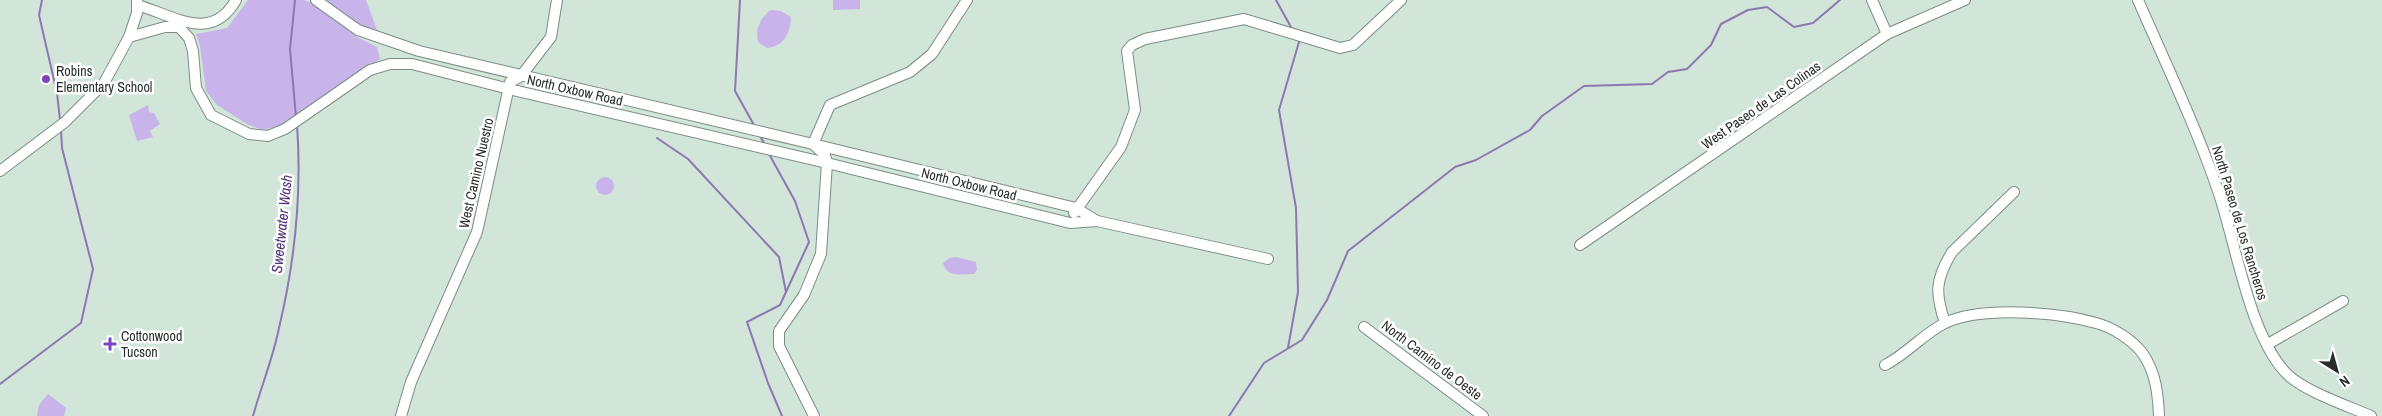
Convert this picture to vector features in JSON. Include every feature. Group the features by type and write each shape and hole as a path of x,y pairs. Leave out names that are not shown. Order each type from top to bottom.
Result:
{"street":[{"path":"0,171 64,122 104,83 129,37 138,12 137,3 180,21 201,25 220,20 230,10 236,0"},
{"name":"North Oxbow Road","path":"316,0 358,30 419,52 813,144 1076,208 1097,220 1268,259"},
{"path":"509,89 510,82 521,76 551,37 557,0"},
{"path":"814,416 779,346 779,331 804,295 821,254 827,163 825,155 813,144 830,104 910,72 932,54 967,0"},
{"path":"1070,223 1076,208 1121,147 1135,110 1127,51 1132,44 1145,39 1244,19 1340,48 1353,44 1401,0"},
{"path":"1872,0 1887,34"},
{"name":"West Paseo de Las Colinas","path":"1580,245 1887,34 1964,0"},
{"name":"North Paseo de Los Rancheros","path":"2138,0 2197,134 2215,182 2256,320 2276,361 2287,375 2300,384 2371,416"},
{"name":"North Oxbow Road","path":"129,37 165,27 179,28 189,38 193,51 196,88 212,115 249,134 268,136 285,128 370,70 390,64 412,64 509,89 827,163 1070,223 1097,220"},
{"name":"West Camino Nuestro","path":"401,416 411,382 477,232 509,89"},
{"path":"1946,323 1938,298 1937,284 1945,263 1952,252 2014,192"},
{"path":"2268,344 2343,302"},
{"path":"1886,365 1946,323 2008,311 2096,323 2116,331 2142,353 2153,372 2157,388 2159,416"},
{"name":"North Camino de Oeste","path":"1364,327 1483,416"}],"shaded area":[{"path":"248,0 304,0 313,3 357,37 377,47 380,59 284,125 263,130 247,124 217,105 206,91 200,46 196,34 227,28"},
{"path":"326,0 366,0 378,33 361,27"},
{"path":"833,0 860,0 860,9 833,10"},
{"path":"770,10 781,11 791,17 789,29 782,42 767,48 758,42 757,32 763,17"},
{"path":"148,105 149,112 154,113 160,124 150,131 153,137 137,141 129,115"},
{"path":"601,177 609,177 614,182 612,193 601,195 596,190 596,182"},
{"path":"956,257 976,262 977,270 974,274 955,274 948,271 943,263 950,258"},
{"path":"48,394 66,408 64,416 37,416 39,405"}],"waterway":[{"path":"42,0 39,15 57,93 60,120"},
{"name":"Sweetwater Wash","path":"295,0 290,49 296,117"},
{"path":"740,0 735,91 754,125"},
{"path":"1276,0 1292,29"},
{"path":"1229,416 1264,363 1302,340 1327,300 1348,251 1455,167 1476,160 1530,130 1542,116 1584,86 1652,84 1668,72 1687,69 1711,45 1721,24 1748,10 1767,7 1794,27 1813,23 1840,0"},
{"path":"1288,348 1298,292 1296,208 1279,110 1299,42 1298,39"},
{"name":"Sweetwater Wash","path":"253,416 285,303 293,252 299,176 297,124"},
{"path":"0,384 81,323 93,269 62,148 61,130"},
{"path":"760,136 765,145"},
{"path":"657,138 688,159 779,257 786,292"},
{"path":"769,154 795,201 809,242 780,305 747,322 768,383 782,416"}],"place":[{"name":"Robins Elementary School","path":"46,79"},
{"name":"Cottonwood Tucson","path":"110,344"}]}
